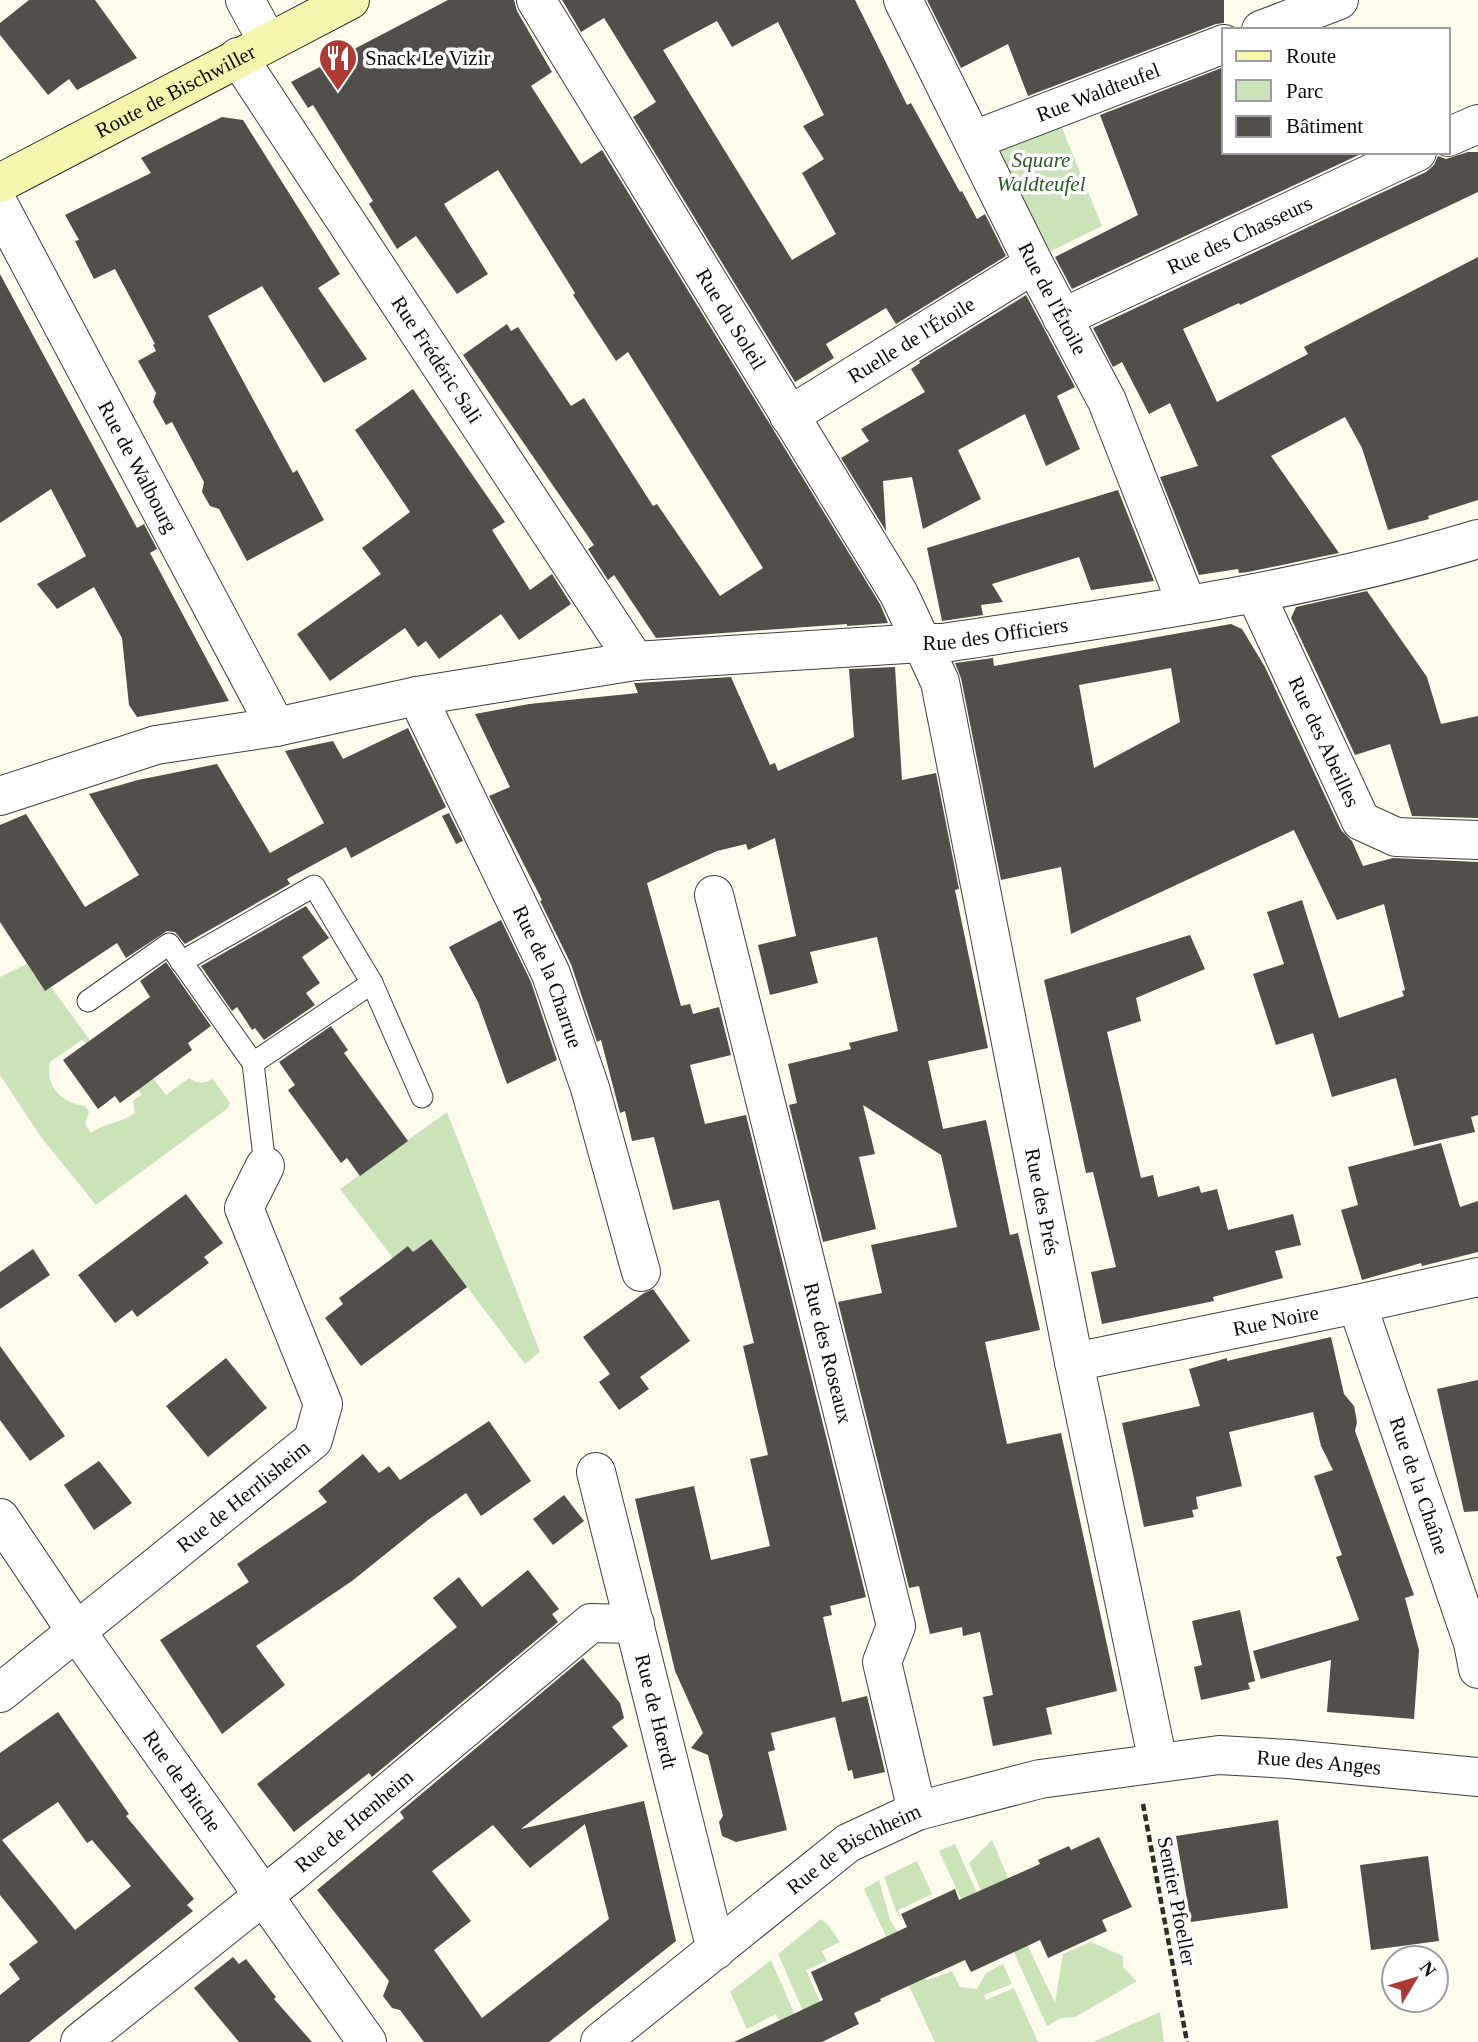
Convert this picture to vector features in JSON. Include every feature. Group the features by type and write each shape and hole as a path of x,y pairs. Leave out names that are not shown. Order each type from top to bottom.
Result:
{"main road":[{"name":"Route de Bischwiller","path":"0,183 350,0"}],"street":[{"name":"Rue Frédéric Sali","path":"246,0 253,50 635,661"},
{"name":"Rue du Soleil","path":"536,0 899,594 922,643"},
{"name":"Rue de l'Étoile","path":"903,0 1034,264 1107,401 1187,605"},
{"path":"1266,28 1339,0"},
{"name":"Rue Waldteufel","path":"974,140 1222,45"},
{"path":"1450,136 1478,124"},
{"name":"Rue des Chasseurs","path":"1062,318 1413,154"},
{"name":"Rue de Walbourg","path":"0,207 276,727"},
{"name":"Ruelle de l'Étoile","path":"789,416 1034,264"},
{"name":"Rue des Officiers","path":"417,696 635,661 943,643 1255,593 1403,562 1478,539"},
{"name":"Rue des Abeilles","path":"1255,593 1362,821 1395,837 1478,840"},
{"name":"Rue des Prés","path":"922,643 940,682 1074,1362 1147,1764"},
{"path":"0,796 156,746 276,727 417,696"},
{"name":"Rue de la Charrue","path":"417,696 551,974 590,1088 641,1272"},
{"name":"Rue des Roseaux","path":"713,895 896,1626 882,1662 917,1811"},
{"name":"Rue de Herrlisheim","path":"0,1693 313,1440 323,1404 244,1208 265,1166"},
{"name":"Rue Noire","path":"1074,1362 1478,1277"},
{"name":"Rue de la Chaîne","path":"1357,1304 1473,1643 1478,1669"},
{"name":"Rue de Hœrdt","path":"596,1472 716,1950"},
{"name":"Rue de Bitche","path":"0,1518 76,1632 368,2042"},
{"name":"Rue de Hœnheim","path":"80,2042 263,1896 591,1623 635,1624"},
{"name":"Rue des Anges","path":"1147,1764 1219,1755 1478,1777"},
{"name":"Rue de Bischheim","path":"600,2042 848,1843 917,1811 1040,1779 1147,1764"}],"lane":[{"path":"181,962 314,886 372,983 422,1097"},
{"path":"88,1001 169,944 253,1063 265,1166"},
{"path":"253,1063 372,983"}],"path":[{"name":"Sentier Pfoeller","path":"1147,1764 1187,2042"}],"green space":[{"name":"Square Waldteufel","path":"1060,123 1102,226 1041,256 991,149"},
{"path":"27,964 44,990 51,987 90,1040 86,1043 82,1040 50,1062 49,1071 52,1086 62,1097 85,1106 89,1112 85,1124 91,1133 135,1113 133,1100 142,1095 138,1090 150,1074 166,1095 189,1078 201,1083 213,1079 230,1103 228,1108 96,1205 41,1137 0,1075 0,977"},
{"path":"447,1112 540,1352 525,1364 431,1239 413,1252 408,1246 393,1258 340,1189"},
{"path":"992,1840 1021,1908 994,1920 969,1863"},
{"path":"955,1844 997,1938 982,1944 939,1851"},
{"path":"917,1861 932,1894 898,1910 902,1921 884,1877"},
{"path":"879,1880 890,1920 910,1952 920,1977 928,1980 952,1971 960,1987 977,1989 986,1973 1003,1964 1012,1984 984,1995 986,2000 1014,1988 1038,2042 935,2042 864,1889"},
{"path":"821,1919 840,1942 822,1951 827,1961 806,1970 829,2023 812,2031 778,1954"},
{"path":"1025,1940 1055,2003 1063,1954 1091,1942 1123,1956 1123,1967 1137,1981 1075,2017 1061,2018 1047,2026 1011,1946"},
{"path":"771,1960 807,2042 789,2042 776,2014 747,2029 730,1992"},
{"path":"1160,2012 1164,2042 1093,2042"}],"building":[{"path":"29,0 95,0 137,58 77,90 69,79 48,95 0,35 0,23"},
{"path":"448,0 514,0 517,11 552,72 531,86 581,164 602,150 880,604 888,623 656,638 614,575 608,580 588,549 594,545 463,355 507,324 511,331 518,327 571,406 584,398 653,506 657,504 720,596 763,568 628,352 616,361 498,170 444,204 488,274 457,294 416,236 397,249 369,204 373,201 313,105 308,108 291,82"},
{"path":"562,0 855,0 907,105 911,103 977,219 985,214 1006,256 896,324 886,308 826,344 834,358 795,382 633,117 656,102 604,18 581,32","holes":["717,21 732,47 778,22 824,115 803,126 824,159 802,173 836,234 792,260 663,50"]},
{"path":"927,0 1224,0 1224,23 1028,96 1008,44 961,68"},
{"path":"1222,68 1222,154 1361,154 1072,289 1055,257 1138,215 1100,115"},
{"path":"222,117 243,120 340,274 318,288 367,359 324,383 262,286 208,316 293,473 297,470 324,520 247,561 219,509 210,506 202,492 204,482 172,422 166,425 153,402 156,393 138,361 156,351 153,345 155,344 115,269 94,279 75,241 79,240 65,215 151,173 141,158"},
{"path":"1468,152 1478,152 1478,192 1240,305 1239,303 1183,329 1217,402 1308,354 1304,347 1478,257 1478,500 1428,516 1429,519 1388,530 1362,448 1345,417 1271,456 1339,553 1248,572 1239,573 1238,569 1199,575 1160,477 1198,466 1170,403 1149,414 1122,362 1113,367 1093,328 1426,172 1434,165 1438,156 1446,159"},
{"path":"0,274 137,528 144,524 157,549 150,553 229,701 137,717 129,705 122,638 94,587 57,609 37,584 86,556 51,489 0,523"},
{"path":"1026,295 1075,387 1057,396 1080,449 1046,466 1025,414 958,450 981,499 923,529 912,477 883,481 886,531 841,458 869,441 861,429 925,392 911,369 920,363 919,361"},
{"path":"413,389 505,522 492,530 530,590 552,574 571,604 519,640 501,614 439,659 426,641 418,647 405,628 330,681 297,634 381,574 362,548 410,512 355,430"},
{"path":"1118,490 1154,581 1091,590 1079,557 992,584 1003,602 981,605 983,615 942,621 927,548"},
{"path":"1367,591 1427,677 1441,724 1478,716 1478,818 1412,816 1390,744 1355,755 1291,618 1296,607"},
{"path":"1231,624 1242,629 1265,667 1341,830 1352,841 1363,866 1393,858 1478,862 1478,1115 1471,1117 1475,1132 1414,1146 1396,1078 1332,1097 1313,1033 1276,1045 1253,974 1284,964 1267,912 1302,900 1339,1018 1404,996 1402,991 1405,990 1384,904 1337,920 1294,830 1071,934 1061,867 1001,880 961,678 955,663 993,658 994,666","holes":["1171,668 1180,722 1094,768 1079,685"]},
{"path":"895,667 902,780 936,773 959,889 955,890 988,1048 928,1061 943,1129 986,1120 1010,1235 1018,1233 1040,1330 985,1342 1007,1444 1061,1433 1117,1691 1046,1708 1052,1734 993,1746 983,1697 993,1695 980,1632 963,1636 962,1627 930,1634 919,1586 909,1588 838,1302 882,1293 871,1245 957,1227 941,1155 863,1105 875,1154 859,1157 876,1229 823,1242 789,1105 797,1103 788,1064 851,1049 849,1043 898,1031 877,937 810,952 818,983 770,995 758,945 796,936 775,838 748,850 746,844 717,851 647,883 681,1006 690,1004 693,1014 719,1007 731,1055 690,1065 705,1124 746,1115 866,1597 830,1606 832,1615 823,1617 842,1702 867,1696 885,1772 854,1779 852,1770 848,1771 835,1717 771,1733 775,1750 768,1752 787,1830 736,1842 722,1836 719,1822 723,1816 708,1755 691,1748 703,1733 675,1671 635,1499 694,1486 711,1560 770,1546 750,1459 768,1455 743,1346 754,1343 719,1200 673,1210 654,1137 632,1141 625,1111 620,1113 601,1040 597,1042 571,964 489,796 510,787 475,714 529,704 638,693 634,683 731,677 770,765 775,763 778,771 854,737 849,669"},
{"path":"408,728 446,807 351,858 346,847 287,879 290,884 185,944 175,932 167,931 126,958 117,943 45,991 0,922 0,825 26,814 85,907 139,875 89,794 138,780 217,764 270,853 324,823 285,751 333,741 343,759"},
{"path":"449,813 463,841 456,844 442,816"},
{"path":"306,906 329,938 302,957 320,983 306,993 315,1005 264,1040 255,1028 252,1030 237,1007 232,1011 201,966"},
{"path":"501,920 531,982 557,1060 507,1084 478,1002 449,947"},
{"path":"1190,935 1205,969 1136,998 1141,1021 1107,1032 1141,1178 1153,1175 1158,1197 1199,1186 1201,1193 1217,1189 1228,1230 1293,1214 1301,1245 1275,1251 1283,1278 1213,1297 1214,1301 1102,1324 1091,1272 1116,1267 1093,1172 1086,1173 1044,980"},
{"path":"166,962 211,1026 188,1043 192,1050 138,1090 120,1103 115,1096 98,1109 63,1060 150,997 140,981"},
{"path":"331,1026 348,1050 344,1053 408,1141 360,1176 347,1158 341,1163 288,1090 295,1085 279,1062"},
{"path":"1441,1143 1460,1207 1478,1201 1478,1252 1422,1266 1421,1263 1362,1280 1341,1210 1358,1205 1348,1167"},
{"path":"186,1194 223,1243 204,1257 209,1263 137,1317 132,1310 115,1323 78,1275"},
{"path":"431,1239 467,1287 361,1366 325,1318 343,1304 339,1298 408,1246 413,1252"},
{"path":"33,1249 50,1275 0,1309 0,1272"},
{"path":"653,1289 690,1341 640,1377 649,1389 619,1410 599,1382 610,1374 583,1337"},
{"path":"1331,1337 1344,1394 1354,1406 1357,1422 1355,1431 1414,1595 1405,1598 1419,1650 1414,1719 1327,1712 1331,1660 1261,1679 1253,1651 1359,1620 1336,1557 1342,1555 1314,1476 1333,1470 1321,1446 1313,1412 1229,1432 1242,1486 1196,1497 1198,1509 1192,1510 1194,1517 1144,1527 1122,1423 1200,1406 1189,1369 1227,1358 1227,1361"},
{"path":"0,1346 65,1436 30,1461 0,1420"},
{"path":"226,1358 267,1408 208,1457 166,1406"},
{"path":"1478,1380 1478,1511 1464,1512 1437,1389"},
{"path":"489,1421 531,1481 481,1516 466,1493 352,1581 256,1646 285,1685 222,1734 160,1640 249,1582 237,1564 327,1502 318,1491 363,1454 379,1473 389,1466 400,1480"},
{"path":"99,1461 132,1503 94,1530 64,1485"},
{"path":"564,1495 584,1521 553,1545 533,1519"},
{"path":"528,1570 559,1609 552,1614 558,1622 372,1777 369,1773 294,1832 257,1784 457,1627 433,1598 459,1577 482,1607"},
{"path":"1240,1610 1255,1681 1248,1683 1250,1689 1201,1700 1194,1667 1202,1665 1192,1621"},
{"path":"583,1658 620,1703 624,1718 612,1727 628,1746 521,1829 644,1801 676,1941 549,2042 424,2042 400,2010 392,2008 383,1996 389,1981 317,1890 404,1818 400,1812","holes":["585,1824 609,1919 482,2018 434,1950 471,1921 432,1871 493,1825 530,1868"]},
{"path":"58,1712 129,1814 126,1816 194,1899 187,1905 193,1911 29,2042 0,2042 0,1995 20,1979 9,1964 38,1942 0,1895 0,1753","holes":["58,1802 87,1843 92,1840 131,1886 75,1930 2,1840"]},
{"path":"1278,1820 1288,1908 1191,1922 1176,1836"},
{"path":"1099,1837 1132,1907 1102,1920 1107,1931 1048,1958 1040,1940 971,1972 965,1960 854,2013 859,2024 822,2042 734,2042 823,2000 811,1972 907,1927 901,1914 955,1889 959,1900 1040,1864 1038,1860 1069,1846 1071,1850"},
{"path":"1428,1856 1439,1941 1380,1944 1380,1949 1371,1950 1360,1865"},
{"path":"233,1957 239,1964 246,1959 276,1997 274,1999 312,2042 239,2042 194,1988"}],"place":[{"name":"Snack Le Vizir","path":"338,92"}]}
